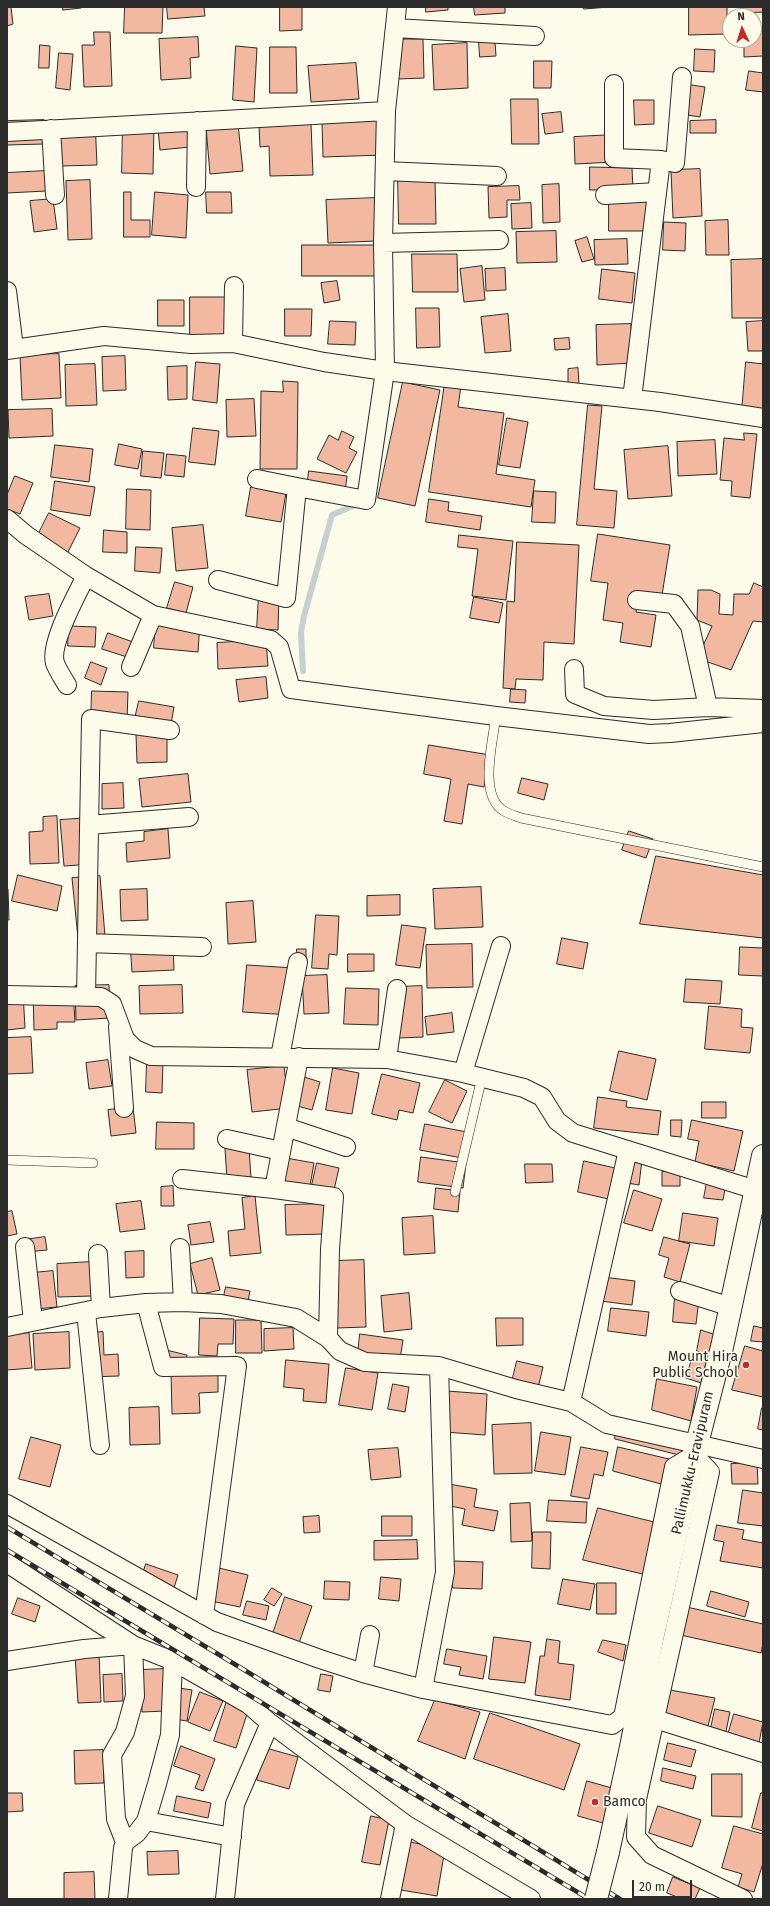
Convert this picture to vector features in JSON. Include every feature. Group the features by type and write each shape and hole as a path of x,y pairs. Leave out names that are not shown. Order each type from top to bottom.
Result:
{"main road":[{"name":"Pallimukku-Eravipuram","path":"596,1899 608,1852 694,1456 731,1307 763,1156"}],"street":[{"path":"257,479 366,500 385,371 383,243 386,111 397,7"},
{"path":"395,28 535,36"},
{"path":"614,84 614,158 661,160 675,163 682,77"},
{"path":"7,132 386,111"},
{"path":"196,187 198,121"},
{"path":"51,129 55,195"},
{"path":"632,399 661,160"},
{"path":"385,171 497,176"},
{"path":"605,195 657,192"},
{"path":"383,243 499,240"},
{"path":"233,343 234,286"},
{"path":"7,291 11,349 104,336 191,344 233,343 324,362 385,371 632,399 763,418"},
{"path":"218,580 286,598 297,487"},
{"path":"7,519 26,535 86,576 153,615 271,640 279,647 291,689 496,716 649,734 763,723"},
{"path":"67,685 55,662 58,638 60,629 86,576"},
{"path":"637,600 674,604 690,626 708,706"},
{"path":"131,667 153,615"},
{"path":"574,668 576,694 604,706 654,710 708,706 763,709"},
{"path":"86,996 91,718 170,730"},
{"path":"89,824 189,816"},
{"path":"87,944 202,947"},
{"path":"463,1073 501,946"},
{"path":"280,1057 298,962"},
{"path":"387,1059 397,989"},
{"path":"7,995 101,997 112,1004 118,1024 125,1039 135,1049 151,1056 387,1059 482,1077 524,1088 542,1097 558,1121 572,1133 756,1190"},
{"path":"118,1024 124,1108"},
{"path":"274,1189 299,1057"},
{"path":"286,1127 346,1147"},
{"path":"227,1139 281,1151"},
{"path":"570,1402 628,1150"},
{"path":"182,1179 334,1197 330,1249 328,1338"},
{"path":"25,1247 32,1321"},
{"path":"180,1248 183,1302"},
{"path":"98,1254 94,1310 100,1445"},
{"path":"680,1291 731,1307"},
{"path":"7,1327 94,1310 146,1303 183,1302 221,1304 296,1318 328,1338 340,1351 365,1362 439,1366 516,1389 570,1402 607,1424 694,1456 763,1459"},
{"path":"146,1303 163,1367 237,1366 204,1615"},
{"path":"423,1689 445,1572 439,1366"},
{"path":"7,1504 217,1622 320,1659 423,1689 612,1725 623,1717 674,1466 694,1456"},
{"path":"694,1456 710,1472 637,1799 636,1837 652,1855 743,1899"},
{"path":"7,1563 133,1645 173,1661 248,1704 270,1723 405,1824 531,1899"},
{"path":"363,1672 370,1635"},
{"path":"7,1661 84,1649 133,1645"},
{"path":"125,1842 116,1819 112,1755 125,1732 135,1696 133,1645"},
{"path":"118,1899 123,1848 125,1842 137,1833 146,1821 170,1736 173,1661"},
{"path":"655,1719 763,1753"},
{"path":"225,1899 235,1804 270,1723"},
{"path":"146,1821 232,1837"},
{"path":"390,1899 405,1824"}],"lane":[{"path":"496,716 488,781 492,800 503,811 529,819 763,867"},
{"path":"455,1192 482,1077"},
{"path":"7,1160 93,1163"}],"building":[{"path":"7,7 11,7 13,24 7,26"},
{"path":"63,7 81,7 81,8 63,10"},
{"path":"125,7 163,7 162,33 124,33"},
{"path":"167,7 204,7 205,16 168,19"},
{"path":"280,7 302,7 302,30 280,31"},
{"path":"426,7 448,7 448,10 426,12"},
{"path":"474,7 505,7 505,13 475,15"},
{"path":"583,7 609,7 584,9"},
{"path":"689,7 727,7 722,8 722,34 689,35"},
{"path":"763,7 763,12 762,8 742,8"},
{"path":"763,31 763,56 744,57 744,48 762,48"},
{"path":"94,32 110,32 112,86 84,87 82,45 94,45"},
{"path":"198,37 199,57 190,58 191,78 161,80 159,39"},
{"path":"397,39 423,39 424,78 398,79"},
{"path":"479,42 495,42 496,56 480,57"},
{"path":"467,43 468,88 434,90 432,45"},
{"path":"40,45 50,46 49,68 39,68"},
{"path":"236,46 257,48 254,102 233,100"},
{"path":"270,47 296,47 297,93 270,93"},
{"path":"695,49 715,50 714,72 694,71"},
{"path":"59,53 73,54 70,90 56,88"},
{"path":"534,61 552,61 551,88 534,88"},
{"path":"356,63 359,99 311,102 308,66"},
{"path":"749,71 763,73 763,92 746,90"},
{"path":"685,84 705,87 700,117 681,114"},
{"path":"511,99 538,99 539,144 512,144"},
{"path":"634,100 654,100 654,124 635,125"},
{"path":"561,112 563,132 545,134 542,114"},
{"path":"95,119 97,165 61,166 59,120"},
{"path":"44,120 44,144 7,145 7,121"},
{"path":"383,120 384,155 323,157 322,122"},
{"path":"716,120 716,133 690,133 690,121"},
{"path":"123,123 154,123 153,174 122,173"},
{"path":"238,124 243,171 210,174 206,127"},
{"path":"311,124 313,175 270,176 269,146 260,147 259,125"},
{"path":"188,126 190,147 160,150 158,129"},
{"path":"613,135 614,162 575,164 574,137"},
{"path":"590,167 632,168 633,190 590,190"},
{"path":"700,169 702,216 673,218 671,170"},
{"path":"45,171 46,191 7,193 7,173"},
{"path":"398,179 435,179 436,224 399,224"},
{"path":"90,180 92,239 68,240 66,181"},
{"path":"559,184 560,222 543,223 542,185"},
{"path":"519,186 520,200 507,200 507,217 489,218 488,187"},
{"path":"124,192 131,192 131,220 150,220 150,237 124,237"},
{"path":"155,192 188,195 186,238 152,235"},
{"path":"206,192 231,192 232,213 207,213"},
{"path":"375,198 376,241 328,243 326,200"},
{"path":"53,199 57,229 34,232 30,201"},
{"path":"609,200 648,200 648,231 609,231"},
{"path":"531,203 532,228 512,229 511,204"},
{"path":"728,220 729,255 706,255 705,221"},
{"path":"664,222 686,223 685,251 663,250"},
{"path":"556,231 557,262 517,263 516,232"},
{"path":"587,237 594,259 582,262 575,241"},
{"path":"627,239 628,264 595,265 594,240"},
{"path":"302,245 375,245 375,276 302,276"},
{"path":"412,254 457,254 458,292 413,292"},
{"path":"763,259 763,318 732,318 731,260"},
{"path":"482,266 485,300 464,302 460,269"},
{"path":"505,268 506,290 486,291 485,269"},
{"path":"602,269 635,273 632,303 599,299"},
{"path":"337,281 340,300 324,303 321,283"},
{"path":"190,297 226,297 226,336 190,337"},
{"path":"158,300 184,300 184,326 158,326"},
{"path":"416,308 439,308 440,347 417,348"},
{"path":"285,309 312,309 311,336 285,336"},
{"path":"508,314 511,351 485,353 481,317"},
{"path":"330,321 356,322 355,345 328,344"},
{"path":"763,321 763,351 748,351 746,322"},
{"path":"631,324 632,363 597,365 596,325"},
{"path":"569,338 570,349 555,350 554,339"},
{"path":"59,354 61,398 22,400 20,355"},
{"path":"125,356 126,390 103,391 102,357"},
{"path":"196,362 220,364 217,403 193,400"},
{"path":"746,362 763,364 763,412 742,411"},
{"path":"95,364 97,405 66,406 65,365"},
{"path":"187,366 187,399 168,400 167,367"},
{"path":"578,368 579,385 568,385 568,369"},
{"path":"283,381 298,382 297,469 260,469 261,391 283,392"},
{"path":"403,382 440,390 415,506 378,498"},
{"path":"445,383 461,386 458,407 504,413 496,474 535,480 531,507 429,492"},
{"path":"254,399 256,436 227,437 226,400"},
{"path":"588,405 602,406 594,489 617,491 614,528 577,525"},
{"path":"52,409 53,436 9,438 8,410"},
{"path":"507,418 528,422 520,468 499,465"},
{"path":"193,428 219,431 215,465 189,462"},
{"path":"342,431 354,437 349,448 357,452 346,473 317,459 329,435 338,440"},
{"path":"744,433 757,434 750,498 731,496 732,481 720,480 724,438 744,440"},
{"path":"715,440 717,474 678,476 677,442"},
{"path":"119,444 142,449 138,469 115,465"},
{"path":"55,445 93,449 89,482 51,477"},
{"path":"668,446 672,496 628,499 624,450"},
{"path":"143,451 164,453 161,478 141,476"},
{"path":"167,454 186,456 184,477 165,475"},
{"path":"309,471 347,476 345,492 307,487"},
{"path":"15,476 33,483 20,514 7,509 7,495"},
{"path":"55,481 95,487 90,516 51,510"},
{"path":"251,487 286,493 281,522 246,516"},
{"path":"127,489 151,490 150,530 126,529"},
{"path":"534,491 556,492 555,523 532,522"},
{"path":"429,499 449,502 448,511 482,516 480,530 426,522"},
{"path":"49,513 80,528 67,554 36,539"},
{"path":"203,525 208,568 176,571 172,528"},
{"path":"104,530 127,532 127,553 103,552"},
{"path":"598,534 670,545 662,595 639,592 636,612 656,615 651,647 620,642 623,623 603,620 608,583 591,581"},
{"path":"459,535 513,541 506,600 472,596 478,549 458,547"},
{"path":"517,542 579,545 574,644 544,642 543,680 516,679 515,689 503,688 507,601 514,602"},
{"path":"136,547 162,548 160,573 135,571"},
{"path":"175,582 193,587 186,613 167,608"},
{"path":"754,583 763,587 763,622 753,621 731,670 702,660 703,646 712,626 697,620 698,590 711,590 720,594 719,614 733,615 734,594 749,594"},
{"path":"49,594 53,616 29,620 25,597"},
{"path":"259,594 279,595 278,630 257,629"},
{"path":"474,597 503,603 499,623 470,618"},
{"path":"156,618 200,622 198,652 154,648"},
{"path":"69,626 96,627 95,647 68,646"},
{"path":"108,633 133,642 127,657 102,649"},
{"path":"266,640 268,666 218,669 217,643"},
{"path":"91,662 107,668 101,685 85,678"},
{"path":"266,677 268,698 239,702 236,680"},
{"path":"511,689 526,690 525,703 510,702"},
{"path":"92,691 128,692 127,720 91,719"},
{"path":"139,701 174,707 170,730 134,723"},
{"path":"167,733 167,762 137,763 136,734"},
{"path":"429,745 490,755 484,787 468,784 462,824 444,821 451,779 424,774"},
{"path":"188,774 191,802 142,807 139,779"},
{"path":"522,778 548,784 544,800 518,793"},
{"path":"123,783 124,808 102,809 102,784"},
{"path":"57,816 59,863 30,864 29,832 43,831 43,817"},
{"path":"90,818 94,864 64,866 60,820"},
{"path":"168,829 170,858 127,862 126,843 144,841 144,832"},
{"path":"629,831 653,839 646,858 622,850"},
{"path":"656,856 763,875 763,938 640,924"},
{"path":"18,875 62,886 57,911 12,901"},
{"path":"100,876 105,936 78,938 72,878"},
{"path":"481,887 483,927 435,929 433,889"},
{"path":"8,889 9,920 7,920"},
{"path":"147,889 148,920 121,921 120,890"},
{"path":"400,895 400,915 367,916 367,896"},
{"path":"253,901 256,942 228,944 226,903"},
{"path":"316,915 339,916 337,955 329,954 328,969 312,968"},
{"path":"402,925 426,928 420,968 396,965"},
{"path":"562,938 588,943 583,969 557,964"},
{"path":"173,941 174,970 132,972 130,943"},
{"path":"472,944 473,987 427,988 426,945"},
{"path":"740,947 763,948 763,976 739,975"},
{"path":"297,949 306,949 306,965 297,965"},
{"path":"348,954 374,954 374,971 348,972"},
{"path":"247,965 294,968 291,1015 243,1012"},
{"path":"327,975 329,1013 304,1014 302,976"},
{"path":"686,979 722,981 720,1004 684,1002"},
{"path":"109,985 110,1018 76,1020 75,986"},
{"path":"182,985 183,1013 140,1014 139,986"},
{"path":"422,986 423,1037 399,1038 397,987"},
{"path":"346,988 379,989 378,1025 344,1024"},
{"path":"73,991 75,1022 57,1022 57,1029 34,1030 33,992"},
{"path":"23,992 25,1028 7,1030 7,993"},
{"path":"709,1006 742,1009 741,1027 753,1028 750,1053 705,1049"},
{"path":"452,1013 454,1032 427,1035 425,1017"},
{"path":"31,1037 33,1073 7,1074 7,1038"},
{"path":"619,1051 656,1059 647,1100 610,1091"},
{"path":"108,1060 112,1086 89,1089 86,1063"},
{"path":"147,1061 163,1061 162,1093 146,1092"},
{"path":"284,1066 289,1108 252,1112 247,1070"},
{"path":"333,1068 359,1073 352,1114 326,1110"},
{"path":"382,1074 420,1083 413,1113 399,1110 397,1120 372,1114"},
{"path":"298,1075 320,1082 312,1110 290,1104"},
{"path":"445,1080 467,1091 452,1123 429,1112"},
{"path":"598,1097 627,1101 626,1107 661,1111 658,1135 594,1128"},
{"path":"702,1102 726,1102 726,1118 702,1118"},
{"path":"133,1107 136,1133 111,1136 108,1110"},
{"path":"671,1120 682,1120 681,1137 671,1136"},
{"path":"692,1120 743,1131 734,1171 695,1162 699,1141 688,1139"},
{"path":"157,1122 194,1123 194,1149 156,1149"},
{"path":"425,1124 467,1132 462,1158 420,1150"},
{"path":"249,1148 251,1178 227,1179 225,1149"},
{"path":"421,1157 466,1163 463,1188 418,1182"},
{"path":"286,1158 314,1163 310,1186 282,1182"},
{"path":"630,1158 642,1160 639,1185 627,1183"},
{"path":"584,1161 624,1170 617,1201 578,1192"},
{"path":"317,1163 339,1168 334,1190 312,1185"},
{"path":"525,1164 552,1164 553,1182 526,1183"},
{"path":"680,1171 680,1186 662,1186 662,1172"},
{"path":"707,1182 726,1184 723,1200 704,1198"},
{"path":"173,1186 174,1206 161,1206 161,1187"},
{"path":"436,1188 460,1191 458,1212 434,1209"},
{"path":"634,1190 662,1199 652,1231 624,1223"},
{"path":"255,1196 261,1253 230,1256 228,1231 245,1229 242,1198"},
{"path":"141,1201 145,1229 120,1232 116,1204"},
{"path":"325,1204 326,1234 286,1235 285,1205"},
{"path":"12,1211 17,1234 7,1236 7,1212"},
{"path":"683,1213 718,1218 714,1246 679,1241"},
{"path":"433,1216 435,1253 404,1255 402,1218"},
{"path":"210,1222 214,1242 191,1245 188,1225"},
{"path":"45,1237 47,1250 26,1252 24,1240"},
{"path":"664,1237 690,1244 680,1282 664,1277 669,1258 659,1255"},
{"path":"144,1251 144,1277 126,1278 125,1252"},
{"path":"212,1258 220,1290 198,1295 190,1264"},
{"path":"364,1260 366,1327 337,1328 335,1261"},
{"path":"91,1262 92,1296 58,1297 57,1264"},
{"path":"53,1271 57,1307 36,1309 32,1273"},
{"path":"603,1277 635,1281 632,1305 600,1301"},
{"path":"226,1287 250,1291 247,1306 223,1300"},
{"path":"409,1293 412,1329 384,1332 381,1296"},
{"path":"675,1297 699,1299 696,1324 673,1322"},
{"path":"611,1308 649,1312 646,1336 608,1331"},
{"path":"200,1318 234,1319 233,1344 218,1344 217,1356 199,1355"},
{"path":"496,1318 523,1318 523,1345 497,1346"},
{"path":"236,1320 261,1320 262,1353 236,1353"},
{"path":"754,1326 763,1328 763,1342 751,1341"},
{"path":"293,1328 294,1349 264,1351 264,1329"},
{"path":"701,1330 716,1335 710,1357 697,1351"},
{"path":"69,1332 70,1368 35,1370 33,1334"},
{"path":"103,1332 104,1355 118,1354 119,1376 89,1377 86,1333"},
{"path":"29,1333 32,1368 7,1370 7,1336"},
{"path":"360,1334 403,1340 400,1359 358,1354"},
{"name":"Mount Hira Public School","path":"745,1346 763,1351 763,1397 732,1390"},
{"path":"166,1350 187,1355 184,1366 164,1361"},
{"path":"693,1356 707,1359 701,1383 686,1378"},
{"path":"286,1360 329,1364 326,1403 303,1401 304,1389 284,1387"},
{"path":"517,1361 543,1367 538,1388 512,1382"},
{"path":"346,1368 378,1373 372,1410 339,1405"},
{"path":"218,1371 218,1392 199,1393 200,1413 172,1414 171,1373"},
{"path":"657,1379 697,1387 691,1421 652,1410"},
{"path":"393,1384 409,1387 405,1412 388,1409"},
{"path":"447,1391 487,1394 485,1435 444,1432"},
{"path":"159,1407 160,1444 130,1445 129,1408"},
{"name":"Mount Hira Public School","path":"763,1408 763,1430 758,1429"},
{"path":"531,1423 532,1473 494,1474 492,1425"},
{"path":"616,1429 688,1447 683,1456 615,1439"},
{"path":"541,1432 571,1437 565,1475 535,1471"},
{"path":"31,1437 61,1445 50,1487 19,1479"},
{"path":"581,1447 608,1452 603,1476 594,1474 589,1499 571,1496"},
{"path":"618,1447 669,1459 661,1484 613,1471"},
{"path":"398,1448 401,1477 371,1480 368,1450"},
{"path":"757,1463 758,1484 732,1484 731,1464"},
{"path":"449,1484 477,1489 474,1507 498,1511 494,1531 462,1525 465,1509 445,1505"},
{"path":"743,1490 763,1493 763,1526 738,1523"},
{"path":"549,1500 587,1502 586,1523 547,1521"},
{"path":"530,1503 532,1541 511,1542 510,1504"},
{"path":"598,1508 658,1523 651,1576 583,1560"},
{"path":"319,1516 320,1532 304,1533 303,1517"},
{"path":"382,1516 412,1516 412,1536 382,1536"},
{"path":"717,1525 744,1530 742,1539 763,1543 763,1568 720,1561 724,1542 714,1540"},
{"path":"533,1532 551,1532 550,1569 532,1568"},
{"path":"417,1540 418,1559 374,1560 374,1541"},
{"path":"453,1561 483,1562 482,1589 453,1588"},
{"path":"146,1564 178,1575 173,1591 141,1580"},
{"path":"219,1568 248,1575 240,1607 211,1601"},
{"path":"381,1577 401,1579 399,1601 379,1599"},
{"path":"563,1579 595,1584 590,1610 558,1604"},
{"path":"325,1581 350,1582 349,1600 324,1599"},
{"path":"597,1583 616,1583 616,1614 597,1614"},
{"path":"272,1588 282,1594 274,1606 264,1600"},
{"path":"711,1591 749,1602 745,1617 707,1606"},
{"path":"285,1597 312,1606 298,1646 272,1637"},
{"path":"18,1598 40,1606 35,1622 12,1614"},
{"path":"247,1601 269,1606 266,1620 243,1615"},
{"path":"682,1606 763,1624 763,1644 761,1653 676,1634"},
{"path":"494,1637 531,1642 525,1683 489,1679"},
{"path":"547,1639 560,1641 558,1663 574,1665 570,1700 535,1695 540,1656 544,1656"},
{"path":"603,1640 626,1645 623,1661 598,1652"},
{"path":"447,1649 487,1656 483,1679 459,1675 461,1667 444,1664"},
{"path":"99,1653 101,1702 78,1703 75,1654"},
{"path":"165,1669 166,1711 142,1712 140,1670"},
{"path":"122,1674 123,1701 104,1702 103,1675"},
{"path":"321,1674 333,1676 330,1692 318,1690"},
{"path":"179,1688 192,1690 187,1721 174,1719"},
{"path":"670,1690 715,1698 707,1730 665,1713"},
{"path":"200,1692 223,1701 210,1731 188,1722"},
{"path":"435,1700 480,1712 465,1759 418,1741"},
{"path":"227,1701 249,1708 236,1748 214,1741"},
{"path":"715,1709 730,1712 725,1736 710,1733"},
{"path":"490,1713 580,1744 564,1790 474,1759"},
{"path":"734,1714 763,1722 759,1743 728,1735"},
{"path":"668,1743 696,1750 691,1767 664,1760"},
{"path":"181,1746 215,1759 203,1791 195,1788 200,1775 174,1766"},
{"path":"266,1748 298,1757 289,1789 257,1780"},
{"path":"103,1750 104,1783 75,1784 74,1751"},
{"path":"663,1768 696,1776 693,1789 661,1781"},
{"path":"712,1774 742,1774 742,1817 712,1816"},
{"name":"Bamco","path":"587,1781 612,1788 603,1823 578,1816"},
{"path":"7,1793 22,1793 23,1811 7,1812"},
{"path":"761,1793 763,1793 763,1831 752,1828"},
{"path":"177,1796 211,1803 208,1818 174,1811"},
{"path":"658,1806 701,1820 692,1847 649,1833"},
{"path":"371,1816 389,1820 380,1865 362,1862"},
{"path":"734,1826 763,1834 763,1863 754,1892 738,1887 742,1874 722,1868"},
{"path":"410,1842 445,1849 437,1896 401,1890"},
{"path":"178,1851 179,1874 148,1875 147,1852"},
{"path":"94,1872 95,1899 64,1899 64,1873"},
{"path":"673,1877 700,1888 695,1899 682,1899 667,1893"}],"waterway":[{"path":"303,671 301,632 332,515 357,504"}],"railway":[{"path":"7,1527 620,1899"},
{"path":"7,1550 589,1899"}],"place":[{"name":"Mount Hira Public School","path":"746,1365"},
{"name":"Bamco","path":"595,1802"}]}
